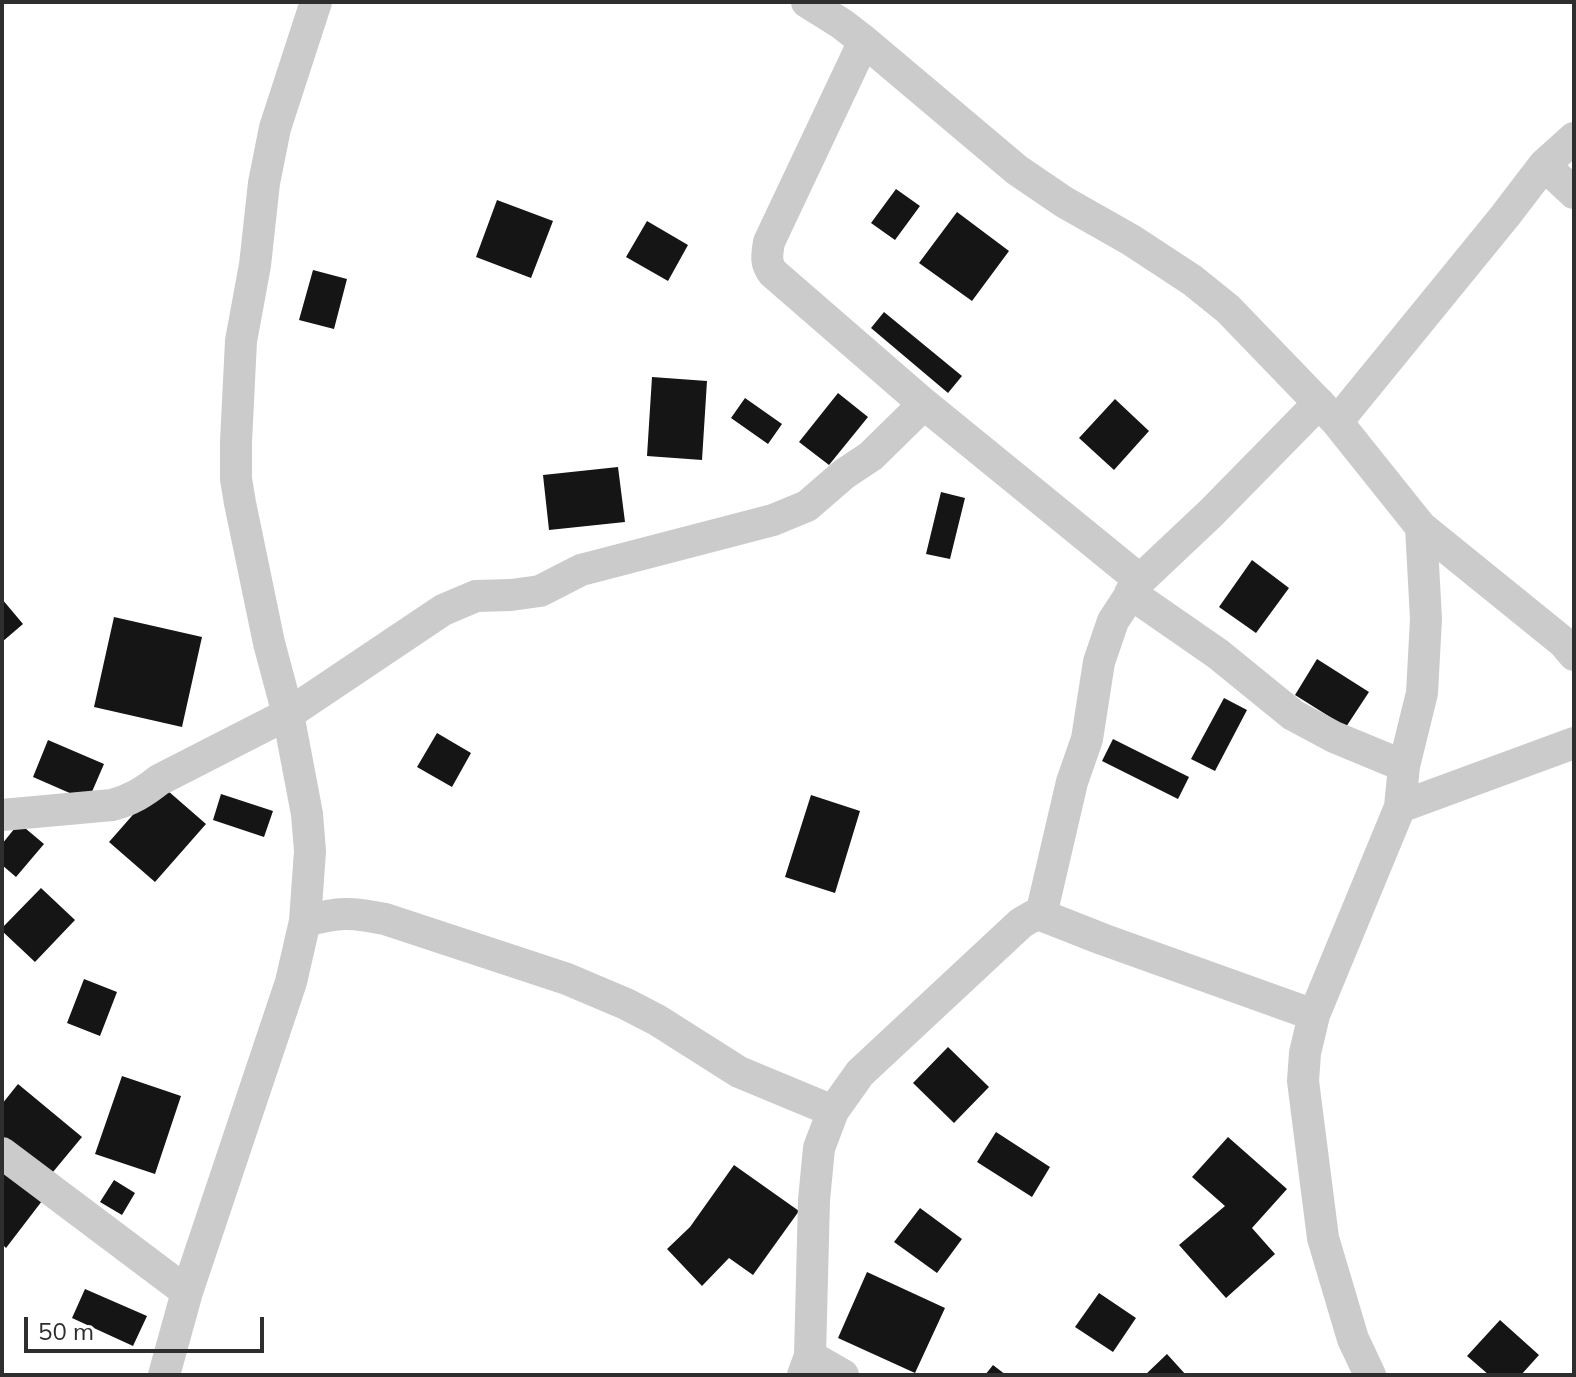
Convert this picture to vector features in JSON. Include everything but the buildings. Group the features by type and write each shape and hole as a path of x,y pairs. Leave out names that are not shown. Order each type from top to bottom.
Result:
{"street":[{"path":"164,1375 187,1292 291,982 305,921 310,851 307,814 288,714 269,643 240,503 236,479 236,442 241,341 255,265 264,183 275,128 316,2"},
{"path":"807,2 864,41 1017,170 1064,202 1131,240 1204,290 1243,324 1328,413 1421,527 1570,642"},
{"path":"864,41 769,242 766,259 773,273 1135,587 1293,715 1334,737 1404,766"},
{"path":"1041,915 1072,782 1087,739 1099,662 1110,629 1135,587 1211,513 1328,413 1505,216 1544,165 1574,138"},
{"path":"1544,165 1574,193"},
{"path":"2,815 112,805 126,801 159,780 288,714 443,610 476,596 540,591 581,570 773,520 807,506 844,474 871,456 924,404"},
{"path":"1370,1375 1353,1339 1323,1238 1303,1081 1305,1053 1314,1015 1400,807 1404,766 1422,693 1426,619 1421,527"},
{"path":"1400,807 1574,743"},
{"path":"305,921 336,913 385,919 567,979 657,1020 739,1072 833,1111"},
{"path":"843,1375 806,1365 819,1148 833,1111 860,1073 1021,923 1041,915 1314,1015"},
{"path":"2,1153 187,1292"}]}
